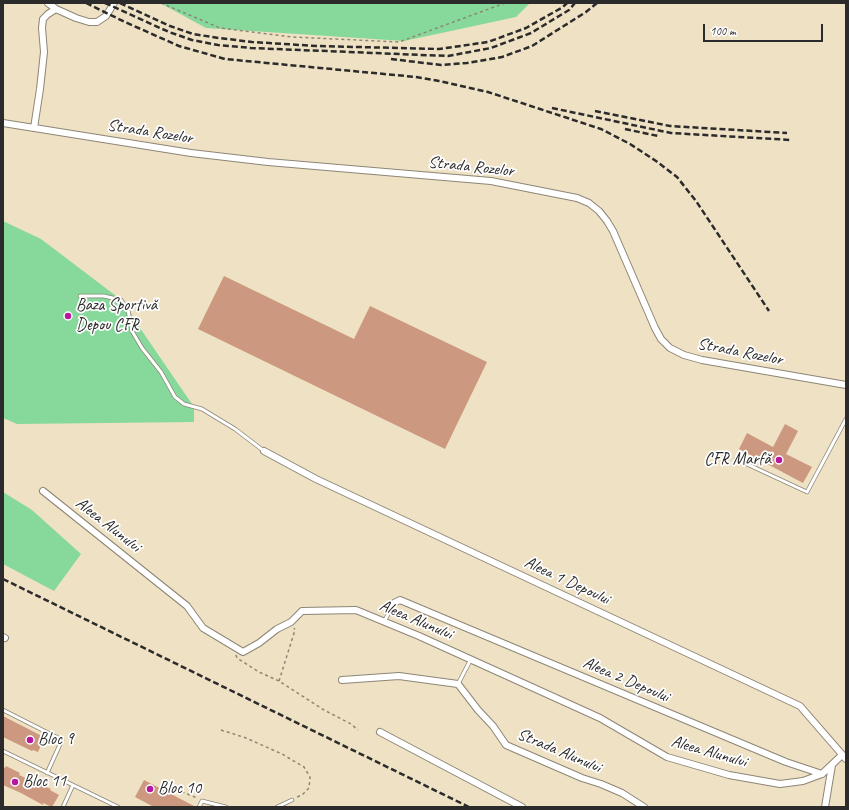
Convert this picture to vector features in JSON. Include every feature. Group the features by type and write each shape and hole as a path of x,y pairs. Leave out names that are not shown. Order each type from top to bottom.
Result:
{"street":[{"path":"48,3 56,9 89,22 97,22 108,14 114,3"},
{"path":"34,128 44,52 42,28 43,19 56,9"},
{"name":"Strada Rozelor","path":"3,123 191,153 268,162 491,181 577,198 589,203 599,211 607,222 613,232 655,328 661,339 670,348 684,355 702,360 846,385"},
{"name":"Aleea 1 Depoului","path":"264,451 316,479 800,706 844,757"},
{"name":"Aleea Alunului","path":"43,491 187,606 203,628 243,652 259,643 277,629 291,622 302,611 356,610 471,659 600,718 667,756 729,775 780,784 803,781 822,774"},
{"name":"Aleea 2 Depoului","path":"394,603 400,600 786,762 822,774"},
{"path":"342,680 399,676 458,684"},
{"name":"Strada Alunului","path":"458,684 478,710 493,726 506,745 582,778 622,793 644,807"},
{"path":"380,732 522,807"},
{"path":"822,774 844,757"},
{"path":"825,807 832,765"}],"lane":[{"path":"80,296 104,296 121,300 128,310 132,331 175,396 184,404 202,409 236,429 264,451"},
{"path":"736,459 807,492 846,419"},
{"path":"384,622 394,603"},
{"path":"458,684 471,659"},
{"path":"3,710 62,740 47,773"},
{"path":"3,751 118,807"},
{"path":"63,807 73,786"},
{"path":"277,807 292,800"},
{"path":"199,807 202,801 226,807"}],"path":[{"path":"161,3 220,28 292,37 399,42 505,3"},
{"path":"279,681 295,630 291,622"},
{"path":"231,644 237,658 259,672 279,681 324,710 351,724 358,730"},
{"path":"221,730 260,744 282,754 304,767 310,777 309,788 302,795 292,800"},
{"path":"165,785 202,801"}],"green space":[{"path":"160,3 530,3 516,17 404,41 206,28"},
{"name":"Baza Sportivă Depou CFR","path":"3,221 41,239 124,302 194,407 194,422 17,424 3,418"},
{"path":"3,492 32,510 81,554 54,591 3,564"}],"building":[{"path":"224,276 354,339 370,306 487,362 445,449 198,329"},
{"name":"CFR Marfă","path":"785,424 798,431 786,454 812,467 803,483 739,449 747,433 773,447"},
{"path":"3,716 40,735 44,739 38,752 32,751 3,737"},
{"path":"6,766 20,773 19,775 51,789 50,790 59,795 52,807 43,803 43,805 3,785 3,767 5,768"},
{"name":"Bloc 10","path":"144,780 196,807 154,807 135,797"}],"railway":[{"path":"86,3 179,46 225,59 416,77 439,81 488,92 601,129 630,144 677,177 696,201 769,311"},
{"path":"105,3 169,32 192,40 218,45 251,48 448,56 491,48 531,33 569,10 575,3"},
{"path":"120,3 170,26 193,34 219,38 252,42 317,46 439,49 488,42 526,28 563,7 567,3"},
{"path":"391,59 441,65 467,63 502,57 532,46 586,12 597,3"},
{"path":"552,108 671,133 791,140"},
{"path":"595,111 670,126 787,133"},
{"path":"625,129 658,136"},
{"path":"3,579 469,807"}],"place":[{"name":"Baza Sportivă Depou CFR","path":"68,316"},
{"name":"CFR Marfă","path":"779,460"},
{"name":"Bloc 9","path":"30,740"},
{"name":"Bloc 11","path":"15,782"},
{"name":"Bloc 10","path":"150,789"}]}
